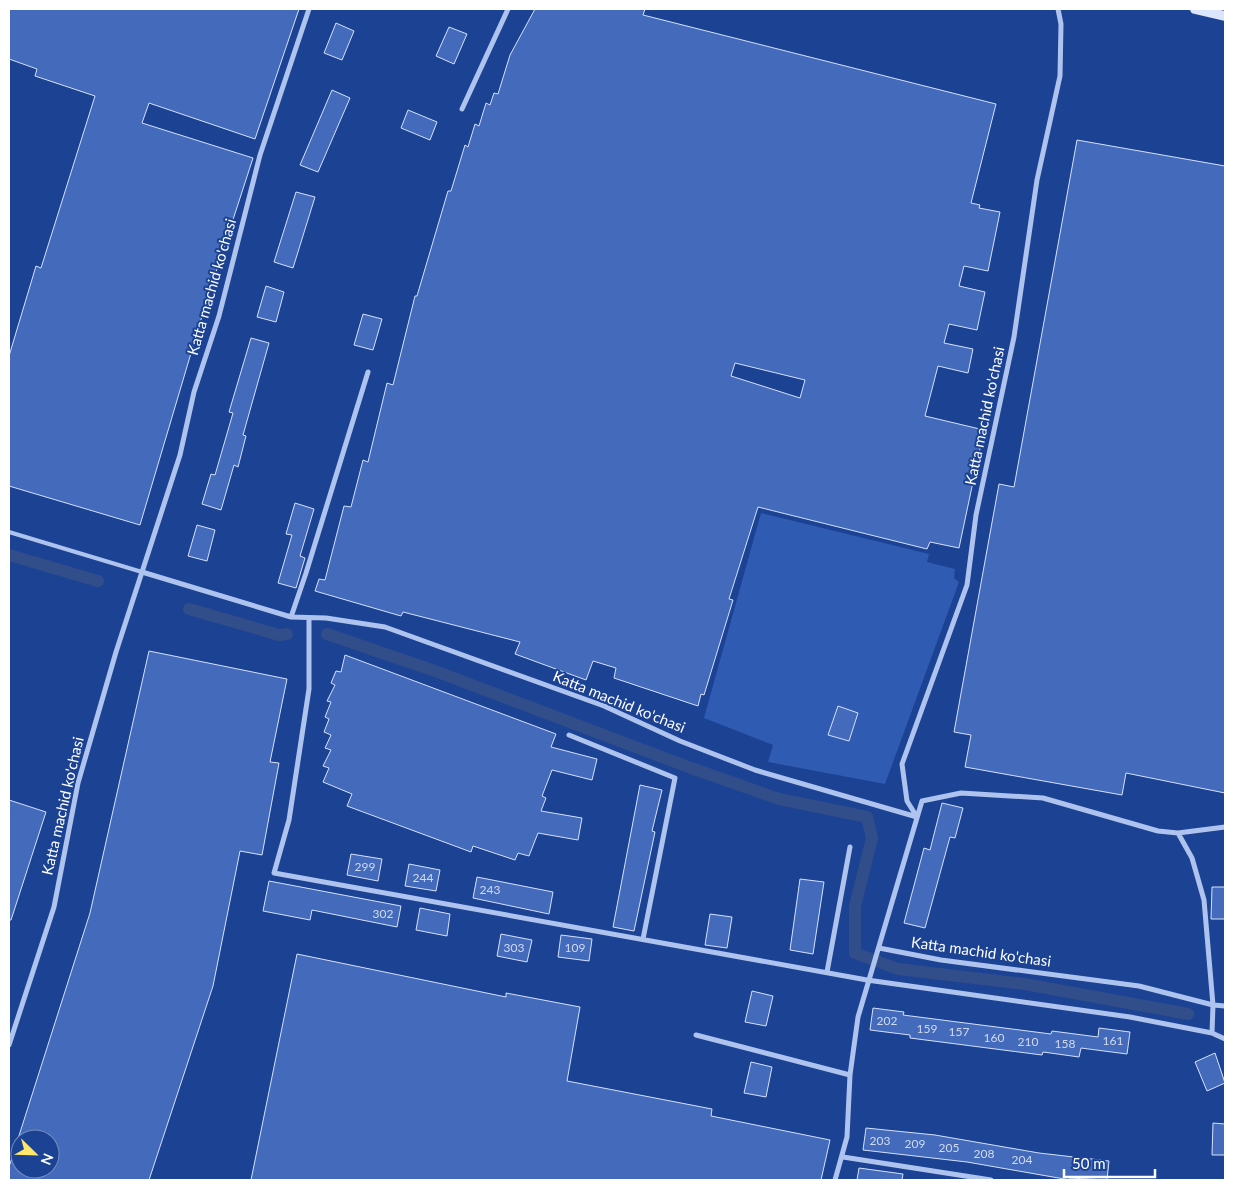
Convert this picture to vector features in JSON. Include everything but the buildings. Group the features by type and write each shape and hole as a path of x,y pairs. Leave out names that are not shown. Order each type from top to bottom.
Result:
{"street":[{"name":"Katta machid ko'chasi","path":"9,1045 54,907 78,782 180,454 194,392 219,316 260,156 309,9"},
{"path":"462,109 508,9"},
{"name":"Katta machid ko'chasi","path":"917,817 907,801 902,764 967,585 976,515 1014,337 1037,180 1060,76 1061,24 1058,9"},
{"path":"1196,9 1225,16"},
{"path":"291,617 368,372"},
{"name":"Katta machid ko'chasi","path":"142,572 291,617 326,618 385,627 604,706 680,741 755,770 917,817"},
{"path":"310,618 309,689 289,820 274,873 867,980 1130,1017 1212,1033 1225,1039"},
{"path":"569,735 675,778 643,939"},
{"path":"835,1180 843,1157 847,1137 850,1075 858,1016 867,980 879,948 922,801 960,793 1043,798 1158,831 1178,834 1225,827"},
{"path":"1178,834 1192,858 1204,900 1213,1006 1212,1033"},
{"path":"827,972 850,847"},
{"name":"Katta machid ko'chasi","path":"879,948 941,960 1139,986 1213,1006 1225,1006"},
{"path":"696,1035 850,1075"},
{"path":"843,1157 991,1180"}],"lane":[{"path":"9,532 142,572"}],"shaded area":[{"path":"761,513 929,554 927,562 955,569 954,578 959,582 885,784 768,762 773,745 704,718"}],"waterway":[{"path":"9,555 98,581"},
{"path":"189,609 279,635 287,634"},
{"path":"327,634 435,671 691,768 779,799 867,817 872,838 855,906 855,953 898,969 1025,984 1188,1014"}]}
